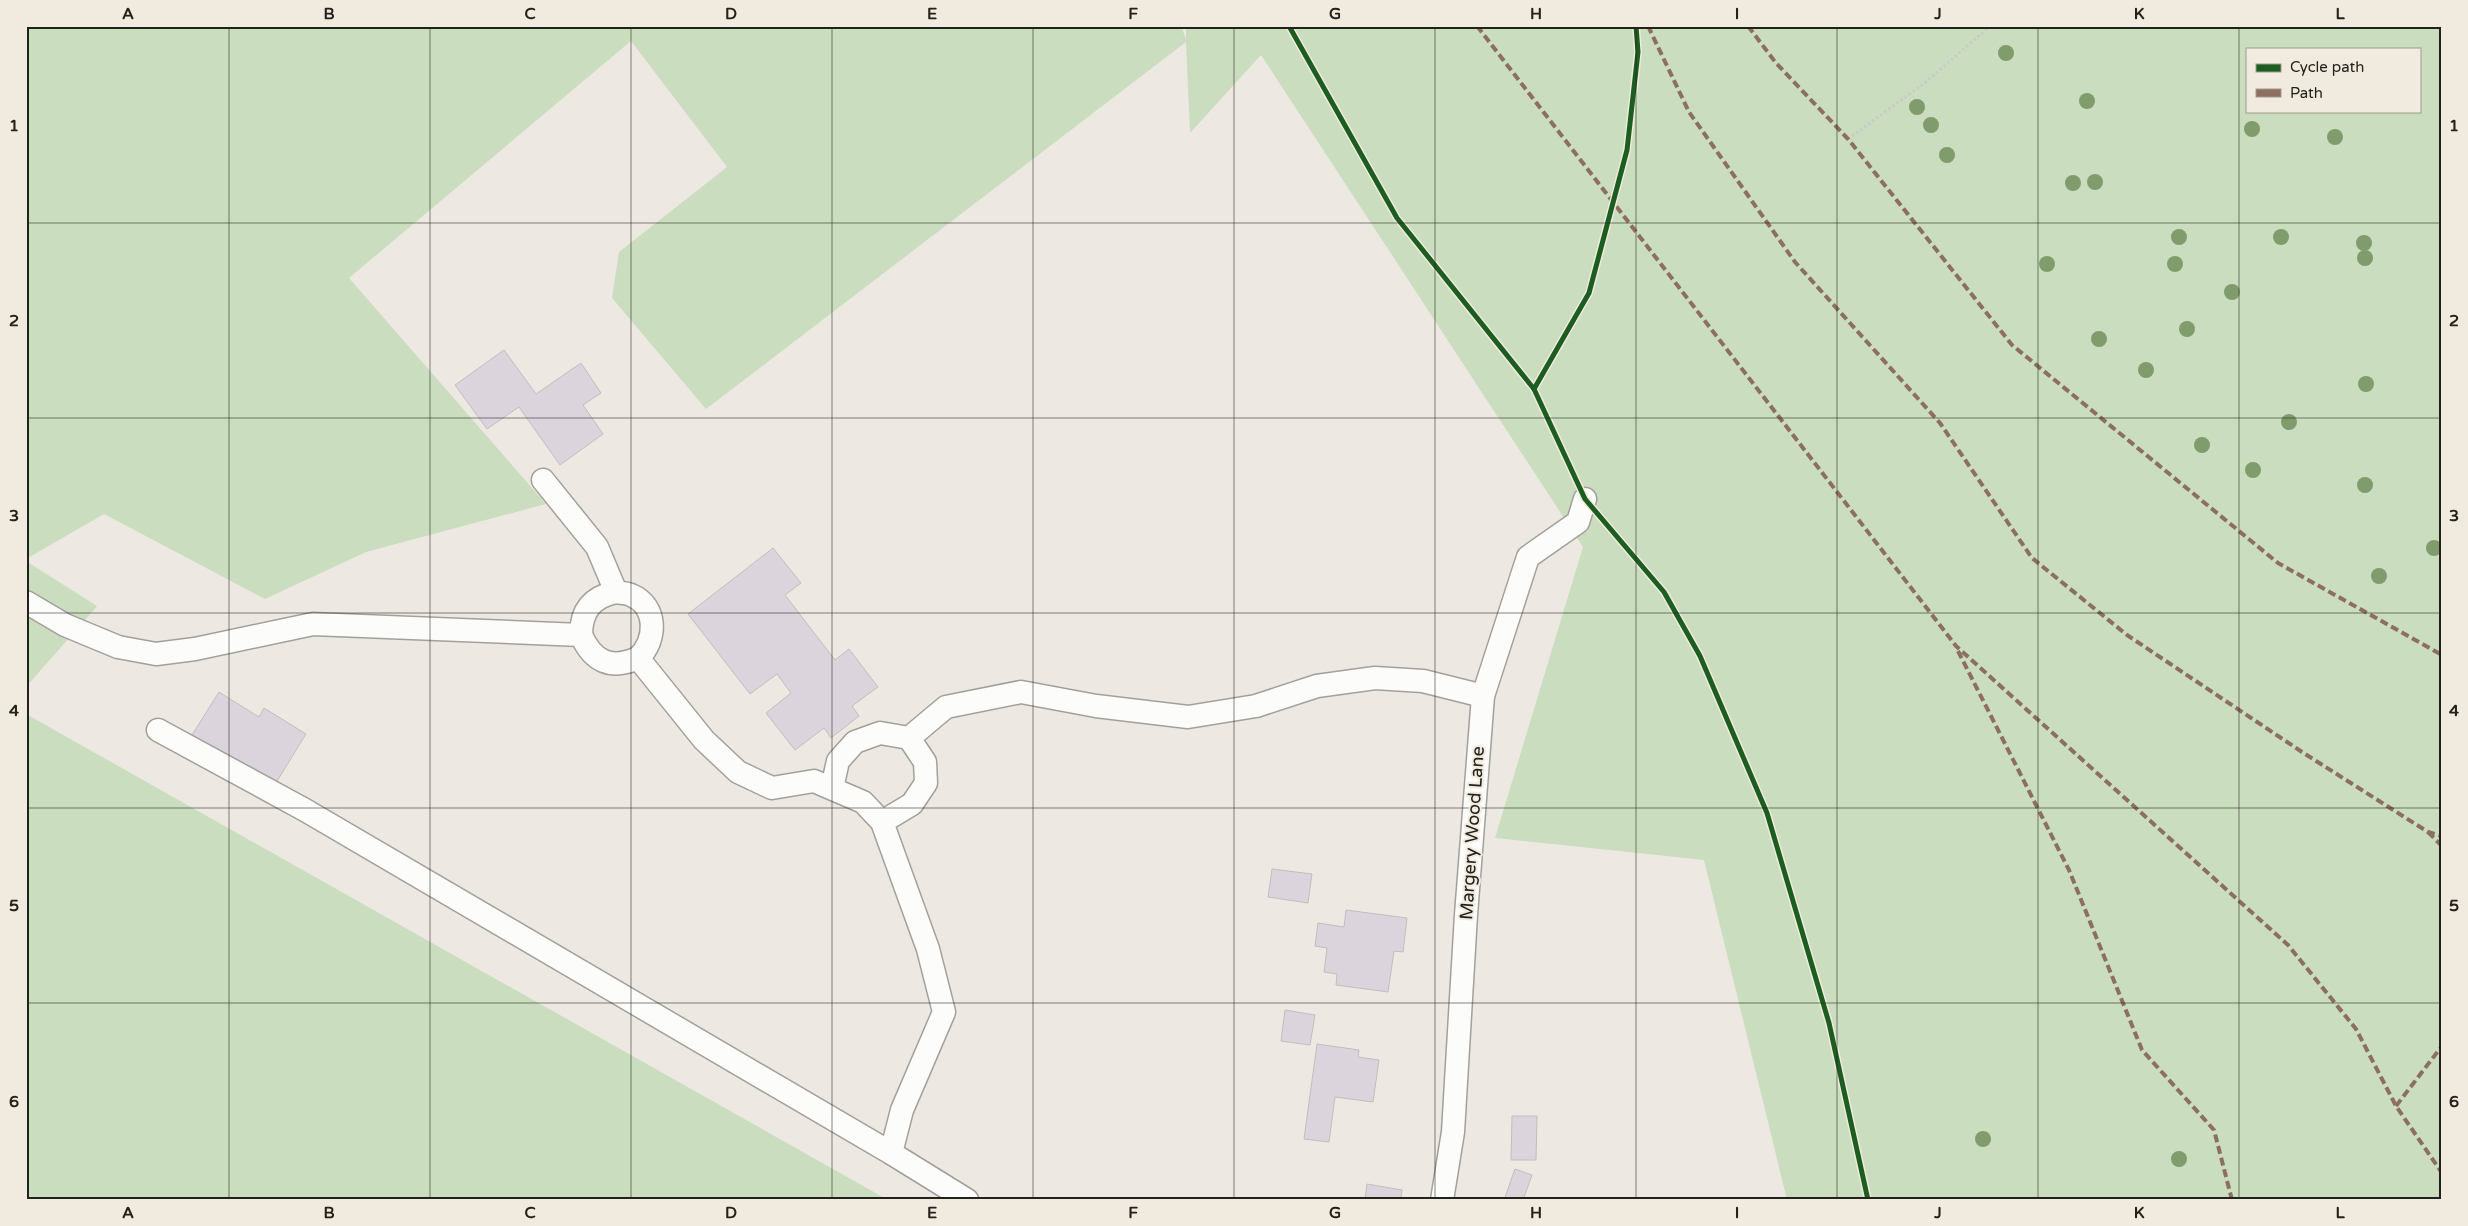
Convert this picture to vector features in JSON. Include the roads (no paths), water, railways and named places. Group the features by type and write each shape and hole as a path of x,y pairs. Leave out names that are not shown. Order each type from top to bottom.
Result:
{"lane":[{"path":"543,480 597,547 616,592"},
{"name":"Margery Wood Lane","path":"1442,1200 1453,1132 1466,915 1483,696 1528,557 1578,522 1585,499"},
{"path":"616,592 632,595 645,606 651,617 653,629 649,646 638,658 626,664 612,664 592,654 581,635 583,616 594,600 603,595 616,592"},
{"path":"26,602 65,625 118,646 156,654 195,649 313,624 581,635"},
{"path":"638,658 704,740 738,772 772,788 814,780 863,802 882,822 928,949 944,1012 902,1110 891,1153"},
{"path":"909,738 946,707 1021,692 1096,706 1188,717 1256,706 1317,686 1375,678 1423,681 1483,696"},
{"path":"158,730 305,810 891,1153 967,1200"},
{"path":"832,788 838,761 855,742 880,733 909,738 925,762 926,783 912,804 882,822"}]}
